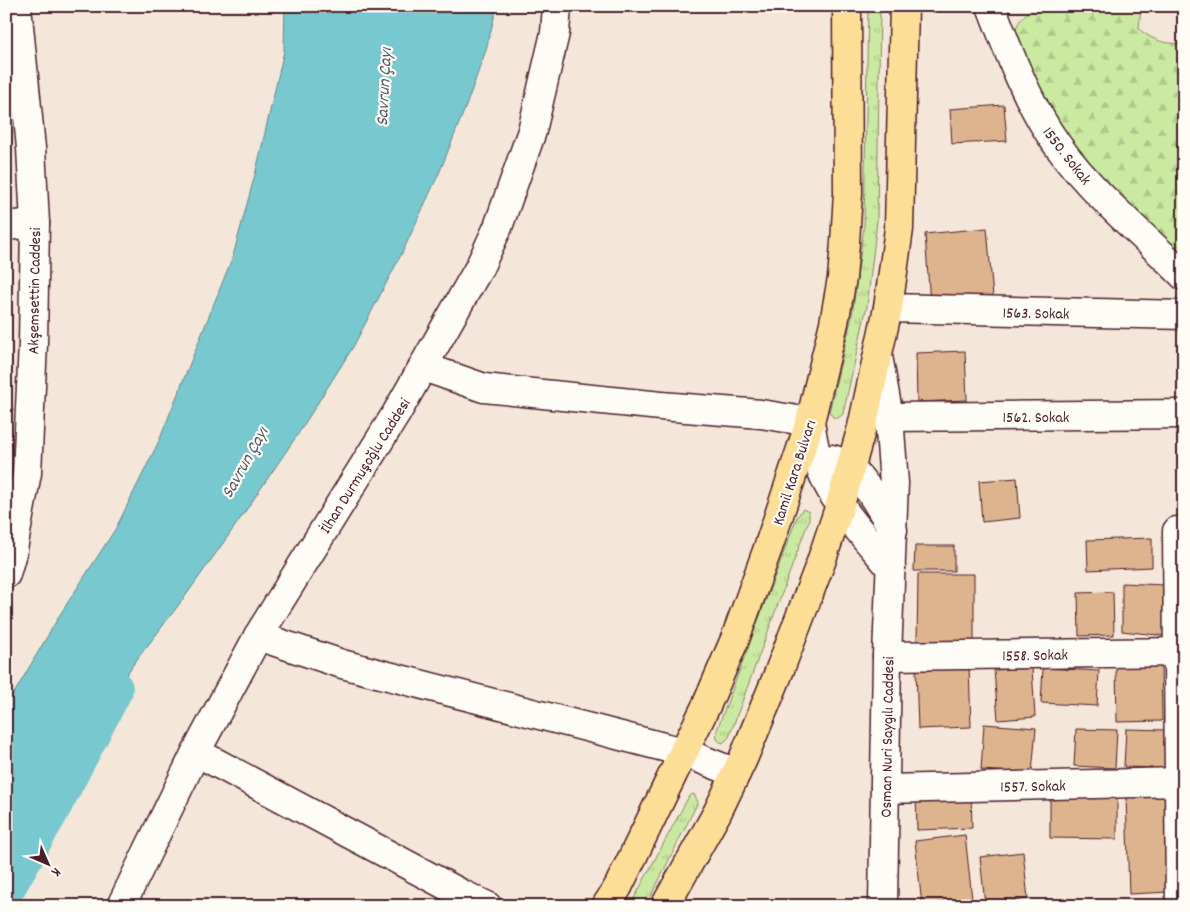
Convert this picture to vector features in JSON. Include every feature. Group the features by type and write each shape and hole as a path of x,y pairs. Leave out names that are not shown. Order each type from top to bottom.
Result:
{"main road":[{"name":"Kamil Kara Bulvarı","path":"606,906 618,887 707,704 735,639 810,422 834,323 846,243 848,184 847,6"},
{"path":"665,906 717,813 777,677 821,562 840,505 862,427 888,308 899,229 904,6"}],"street":[{"name":"Akşemsettin Caddesi","path":"6,574 14,549 27,473 33,343 35,223 31,148 17,6"},
{"name":"İlhan Durmuşoğlu Caddesi","path":"121,906 196,752 258,636 424,367 479,268 498,227 532,131 555,33 557,6"},
{"name":"1550. Sokak","path":"991,6 1008,51 1049,133 1086,180 1184,276"},
{"path":"6,226 35,223"},
{"name":"1563. Sokak","path":"888,308 1184,315"},
{"name":"Osman Nuri Saygılı Caddesi","path":"878,356 889,417 894,483 887,656 883,906"},
{"path":"424,367 484,388 761,414 810,422 823,473 840,505 891,568"},
{"name":"1562. Sokak","path":"889,417 1184,414"},
{"path":"786,494 808,466 818,459 830,458 850,468 876,501 893,530"},
{"path":"1177,530 1181,652 1180,906"},
{"path":"258,636 342,664 682,752 736,773"},
{"name":"1558. Sokak","path":"887,656 1181,652"},
{"path":"196,752 487,906"},
{"name":"1557. Sokak","path":"885,789 1180,782"}],"green space":[{"path":"868,6 880,6 877,221 867,306 843,414 838,418 834,418 829,412 852,316 864,226"},
{"path":"1038,6 1141,6 1139,29 1149,36 1166,43 1184,42 1184,260 1083,160 1056,122 1013,37 1016,27 1022,18"},
{"path":"803,509 809,512 809,520 729,737 723,743 717,738 717,730 797,517"},
{"path":"694,794 698,802 646,906 630,906 689,796"}],"water":[{"path":"285,6 497,6 486,50 440,171 402,253 353,347 300,431 238,522 184,598 132,666 6,867 6,707 61,613 116,528 159,441 233,256 257,167 284,51"}],"building":[{"path":"1004,105 1007,141 952,144 950,109"},
{"path":"987,228 993,297 930,303 925,234"},
{"path":"965,351 967,400 917,402 916,353"},
{"path":"1017,478 1020,518 982,522 979,481"},
{"path":"1152,538 1152,567 1088,570 1087,540"},
{"path":"915,546 954,546 954,571 914,571"},
{"path":"918,574 974,574 974,643 917,643"},
{"path":"1122,583 1164,585 1166,636 1122,631"},
{"path":"1113,592 1114,635 1079,636 1078,593"},
{"path":"1161,665 1162,721 1117,722 1116,666"},
{"path":"969,666 971,727 918,729 916,668"},
{"path":"1032,668 1035,717 998,720 994,670"},
{"path":"1043,668 1099,671 1097,706 1041,703"},
{"path":"984,724 1036,728 1032,773 981,770"},
{"path":"1076,729 1117,730 1115,768 1074,766"},
{"path":"1126,729 1166,730 1165,768 1124,767"},
{"path":"971,792 972,828 917,830 916,794"},
{"path":"1050,793 1117,793 1117,839 1050,838"},
{"path":"1166,794 1169,892 1129,894 1126,796"},
{"path":"965,835 972,899 922,905 915,841"},
{"path":"1023,852 1028,899 985,904 980,857"}],"waterway":[{"name":"Savrun Çayı","path":"6,886 51,807 113,689"}]}
